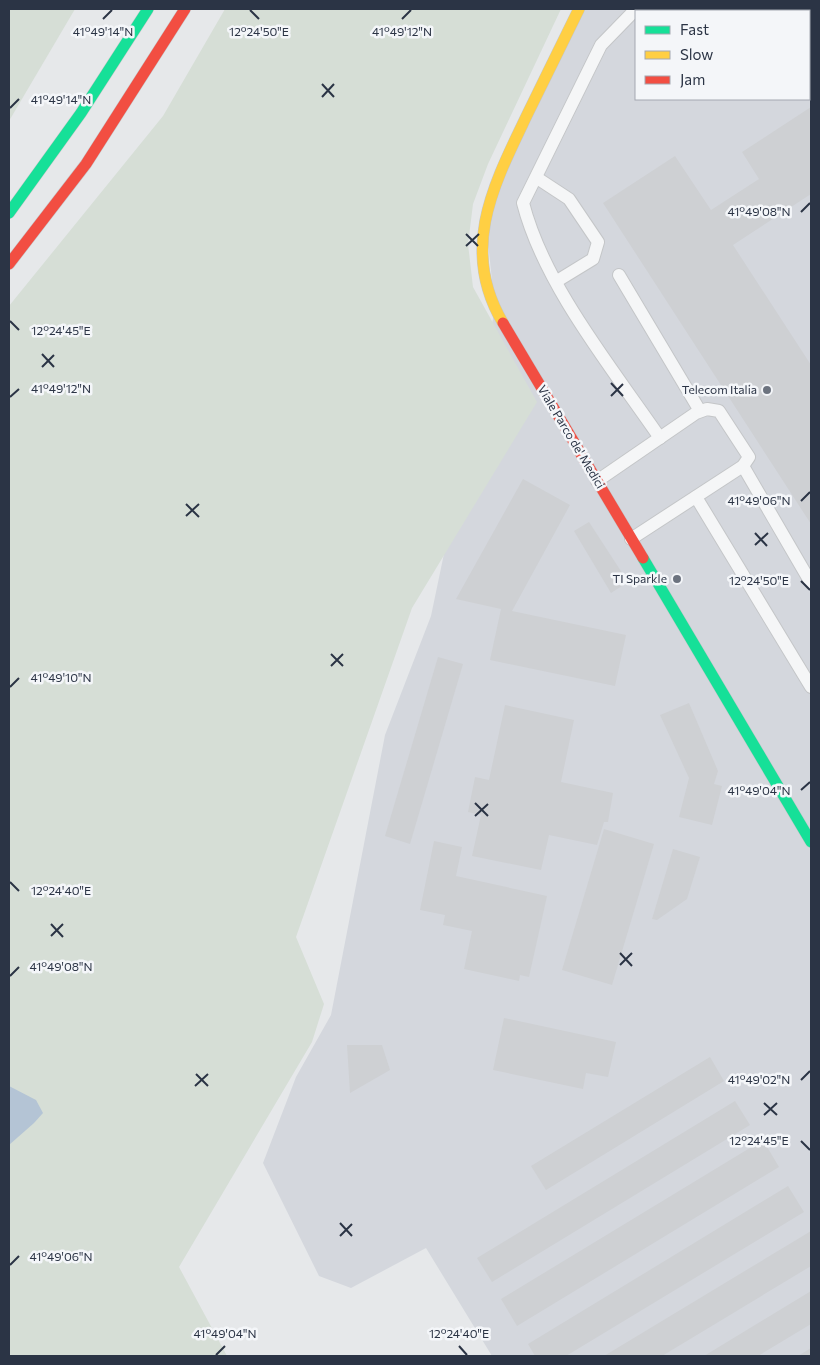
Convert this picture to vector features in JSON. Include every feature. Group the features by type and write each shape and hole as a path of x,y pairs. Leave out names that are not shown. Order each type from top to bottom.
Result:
{"main road":[{"path":"9,213 52,155 119,56 148,9"},
{"path":"9,264 86,164 157,56 185,9"},
{"name":"Viale Parco de' Medici","path":"579,9 497,177 485,214 482,260 495,309 811,842"}],"lane":[{"path":"636,9 601,44 523,203 530,230 568,303 660,438"},
{"path":"536,178 569,199 598,242 593,259 557,281"},
{"path":"619,275 700,411"},
{"path":"597,480 700,411 707,409 719,411 749,457 743,466 631,539"},
{"path":"743,466 811,582"},
{"path":"696,498 811,687"}],"shaded area":[{"path":"9,9 75,9 9,121"},
{"path":"225,9 561,9 488,164 473,204 468,244 473,287 537,402 412,608 296,937 324,1004 312,1042 179,1267 227,1356 9,1356 9,306 163,116"},
{"path":"579,9 811,9 811,1356 492,1356 426,1248 351,1288 319,1276 263,1163 296,1077 331,1015 385,735 431,616 495,309 485,214"}],"water":[{"path":"9,1086 36,1100 43,1113 9,1145"}],"building":[{"name":"Telecom Italia","path":"811,107 811,194 733,245 811,365 811,524 603,203 675,156 711,210 759,179 742,152"},
{"path":"523,479 570,505 512,611 626,635 615,686 490,660 501,609 456,599"},
{"path":"589,522 628,582 611,593 574,531"},
{"path":"438,657 463,664 410,844 385,836"},
{"path":"689,703 718,771 714,784 722,786 712,825 679,817 689,778 660,715"},
{"path":"505,705 574,720 561,782 613,793 608,822 604,822 597,845 549,835 541,870 472,856 481,815 468,812 475,777 489,780"},
{"path":"604,829 654,844 612,985 562,970"},
{"path":"434,841 462,847 456,876 547,896 529,977 520,975 519,981 464,969 472,931 443,925 445,915 420,910"},
{"path":"673,849 700,857 687,899 657,920 652,919"},
{"path":"504,1018 616,1042 608,1077 586,1073 583,1089 493,1070"},
{"path":"347,1045 382,1045 390,1070 350,1093"},
{"path":"710,1057 724,1081 546,1190 531,1166"},
{"path":"735,1101 750,1125 492,1282 477,1258"},
{"path":"763,1140 779,1167 517,1326 501,1299"},
{"path":"788,1186 804,1212 566,1356 535,1356 528,1344"},
{"path":"811,1231 811,1266 662,1356 604,1356"},
{"path":"811,1291 811,1324 758,1356 704,1356"},
{"path":"811,1348 811,1356 798,1356"}],"traffic: fast":[{"path":"9,213 81,113 148,9"},
{"path":"643,558 811,842"}],"traffic: slow":[{"path":"503,323 490,296 484,269 483,243 486,217 503,166 579,9"}],"traffic: jam":[{"path":"9,264 86,164 185,9"},
{"path":"503,323 643,558"}],"place":[{"name":"Telecom Italia","path":"767,390"},
{"name":"TI Sparkle","path":"677,579"}]}
